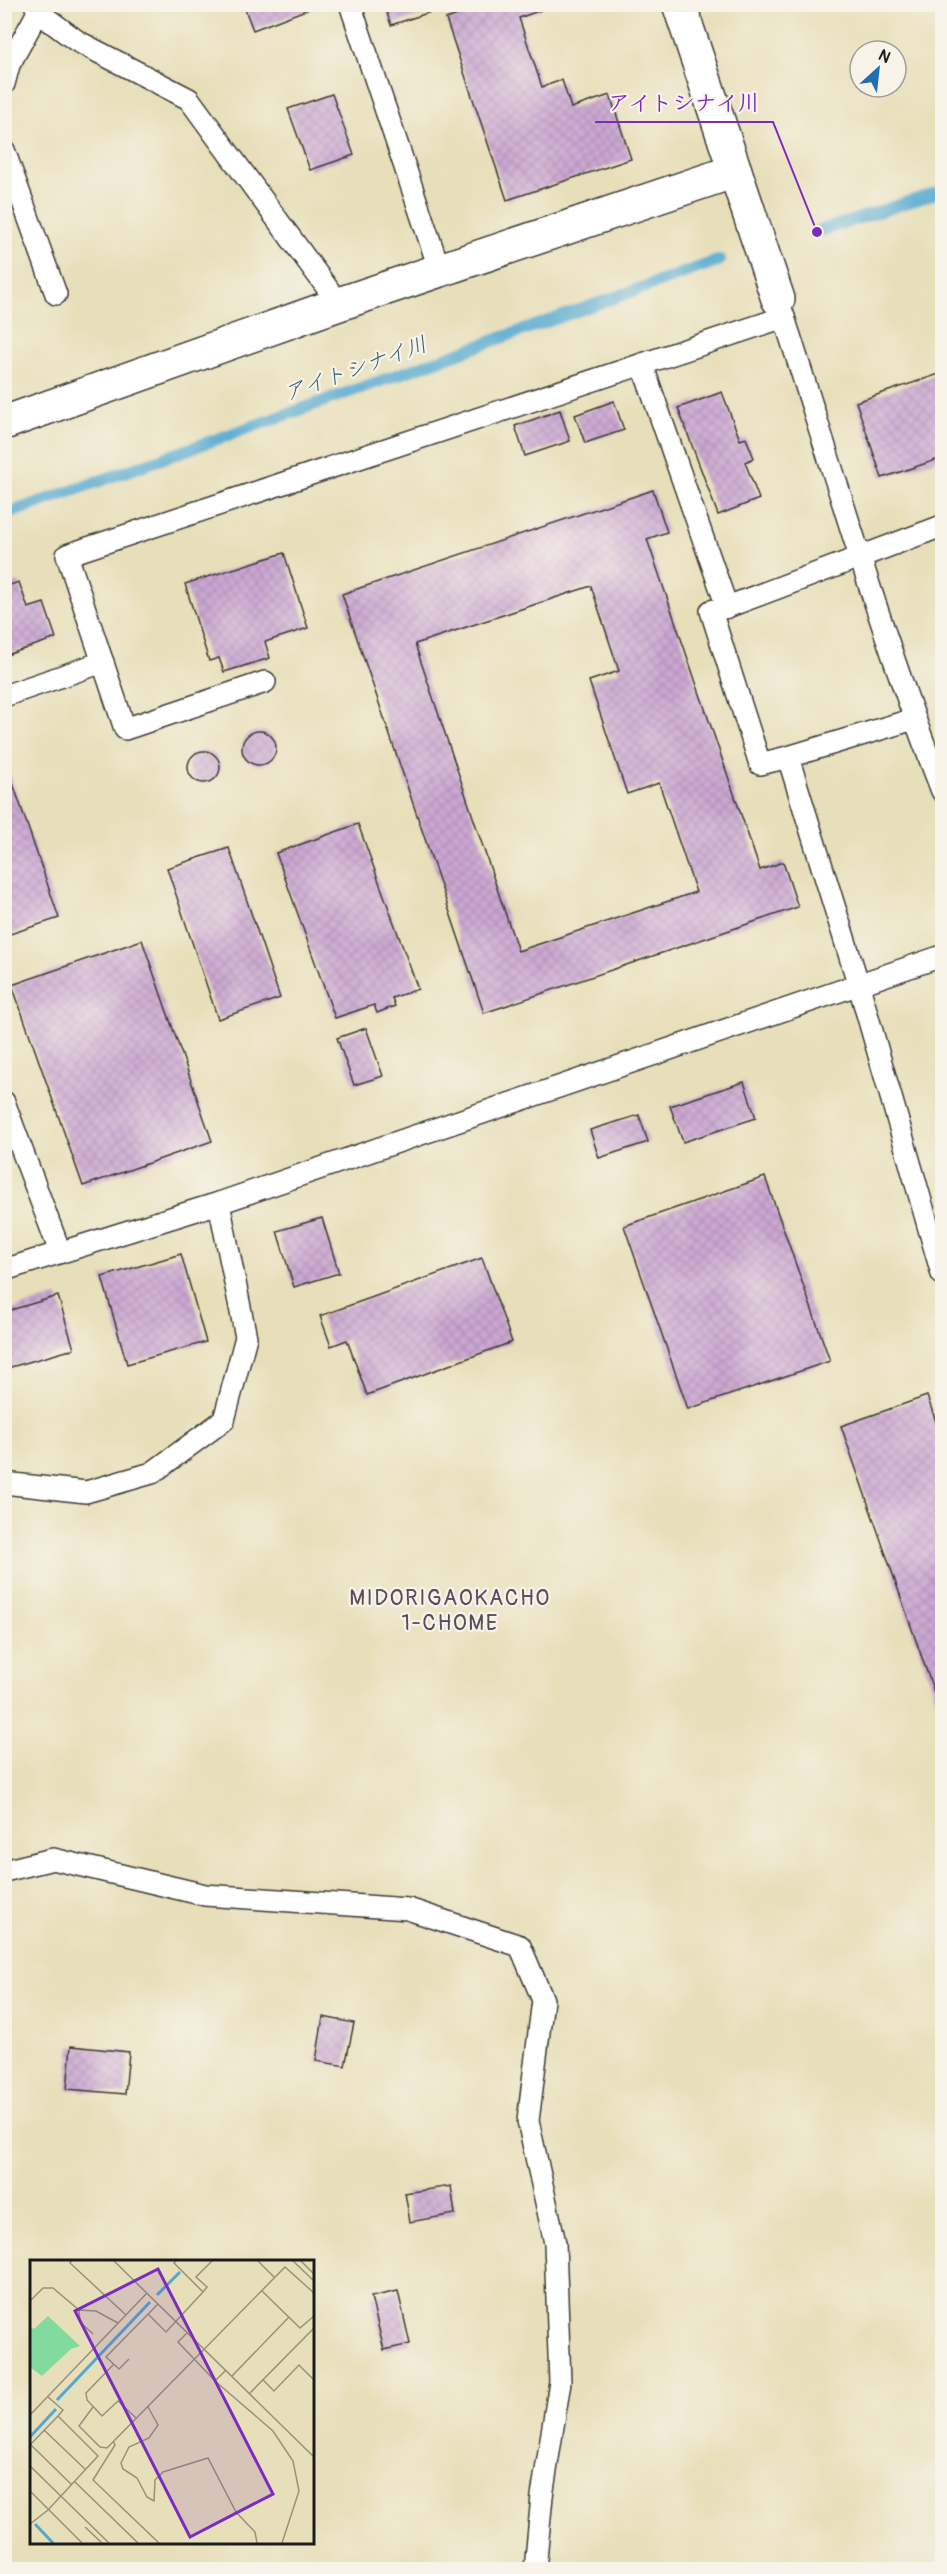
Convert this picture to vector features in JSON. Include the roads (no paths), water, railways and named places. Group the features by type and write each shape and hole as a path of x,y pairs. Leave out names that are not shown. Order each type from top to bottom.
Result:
{"street":[{"path":"679,4 781,308"},
{"path":"4,423 339,304 735,171"}],"lane":[{"path":"350,4 440,271"},
{"path":"4,84 9,65 37,8 77,41 189,99 339,304"},
{"path":"4,150 56,294"},
{"path":"265,682 125,729 67,555 642,364 781,308 858,556 914,719 942,791"},
{"path":"642,364 728,607"},
{"path":"914,719 760,764 711,611 728,607 942,526"},
{"path":"4,696 103,662"},
{"path":"788,757 859,986 942,1274"},
{"path":"4,1270 219,1203 942,956"},
{"path":"4,1102 60,1252"},
{"path":"4,1483 86,1492 97,1489 152,1473 224,1420 246,1337 219,1203"},
{"path":"4,1871 53,1859 204,1895 408,1909 520,1946 543,2000 528,2121 555,2243 560,2382 542,2496 535,2570"}],"waterway":[{"name":"アイトシナイ川","path":"817,232 942,191"},
{"name":"アイトシナイ川","path":"4,515 720,260"}],"place":[{"name":"アイトシナイ川","path":"817,232"}],"district":[{"name":"MIDORIGAOKACHO 1-CHOME","path":"450,1610"}]}
